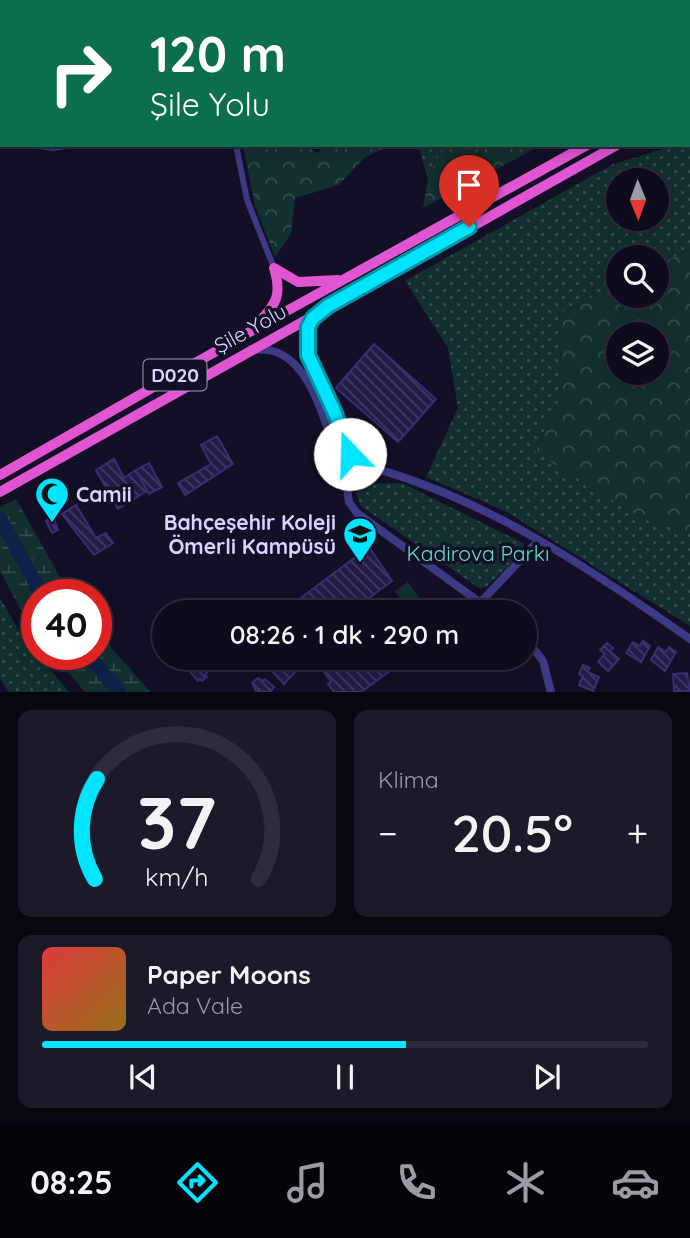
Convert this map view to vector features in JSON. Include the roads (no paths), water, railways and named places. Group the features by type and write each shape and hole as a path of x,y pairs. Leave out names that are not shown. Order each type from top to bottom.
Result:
{"highway":[{"name":"Şile Yolu","path":"3,473 249,332 583,147"},
{"name":"Şile Yolu","path":"0,492 613,147"},
{"path":"274,268 298,282 345,279"},
{"path":"249,332 270,312 278,295 279,287 274,268"}],"street":[{"path":"236,147 247,200 274,268"},
{"path":"328,306 313,318 308,327 308,355 350,454 359,464 481,508 609,582 690,639"},
{"path":"251,349 274,351 296,367 310,386 336,455"},
{"path":"350,454 336,455 330,462 331,472 337,479 345,481 357,474 359,464"},
{"path":"345,481 346,496 357,513 476,600"},
{"path":"483,600 538,541"},
{"path":"537,653 543,661 551,692"}],"waterway":[{"path":"0,518 33,579"},
{"path":"100,670 119,692"}],"place":[{"name":"Camii","path":"52,524"},
{"name":"Bahçeşehir Koleji Ömerli Kampüsü","path":"360,564"}],"park label":[{"name":"Kadirova Parkı","path":"478,553"}]}
